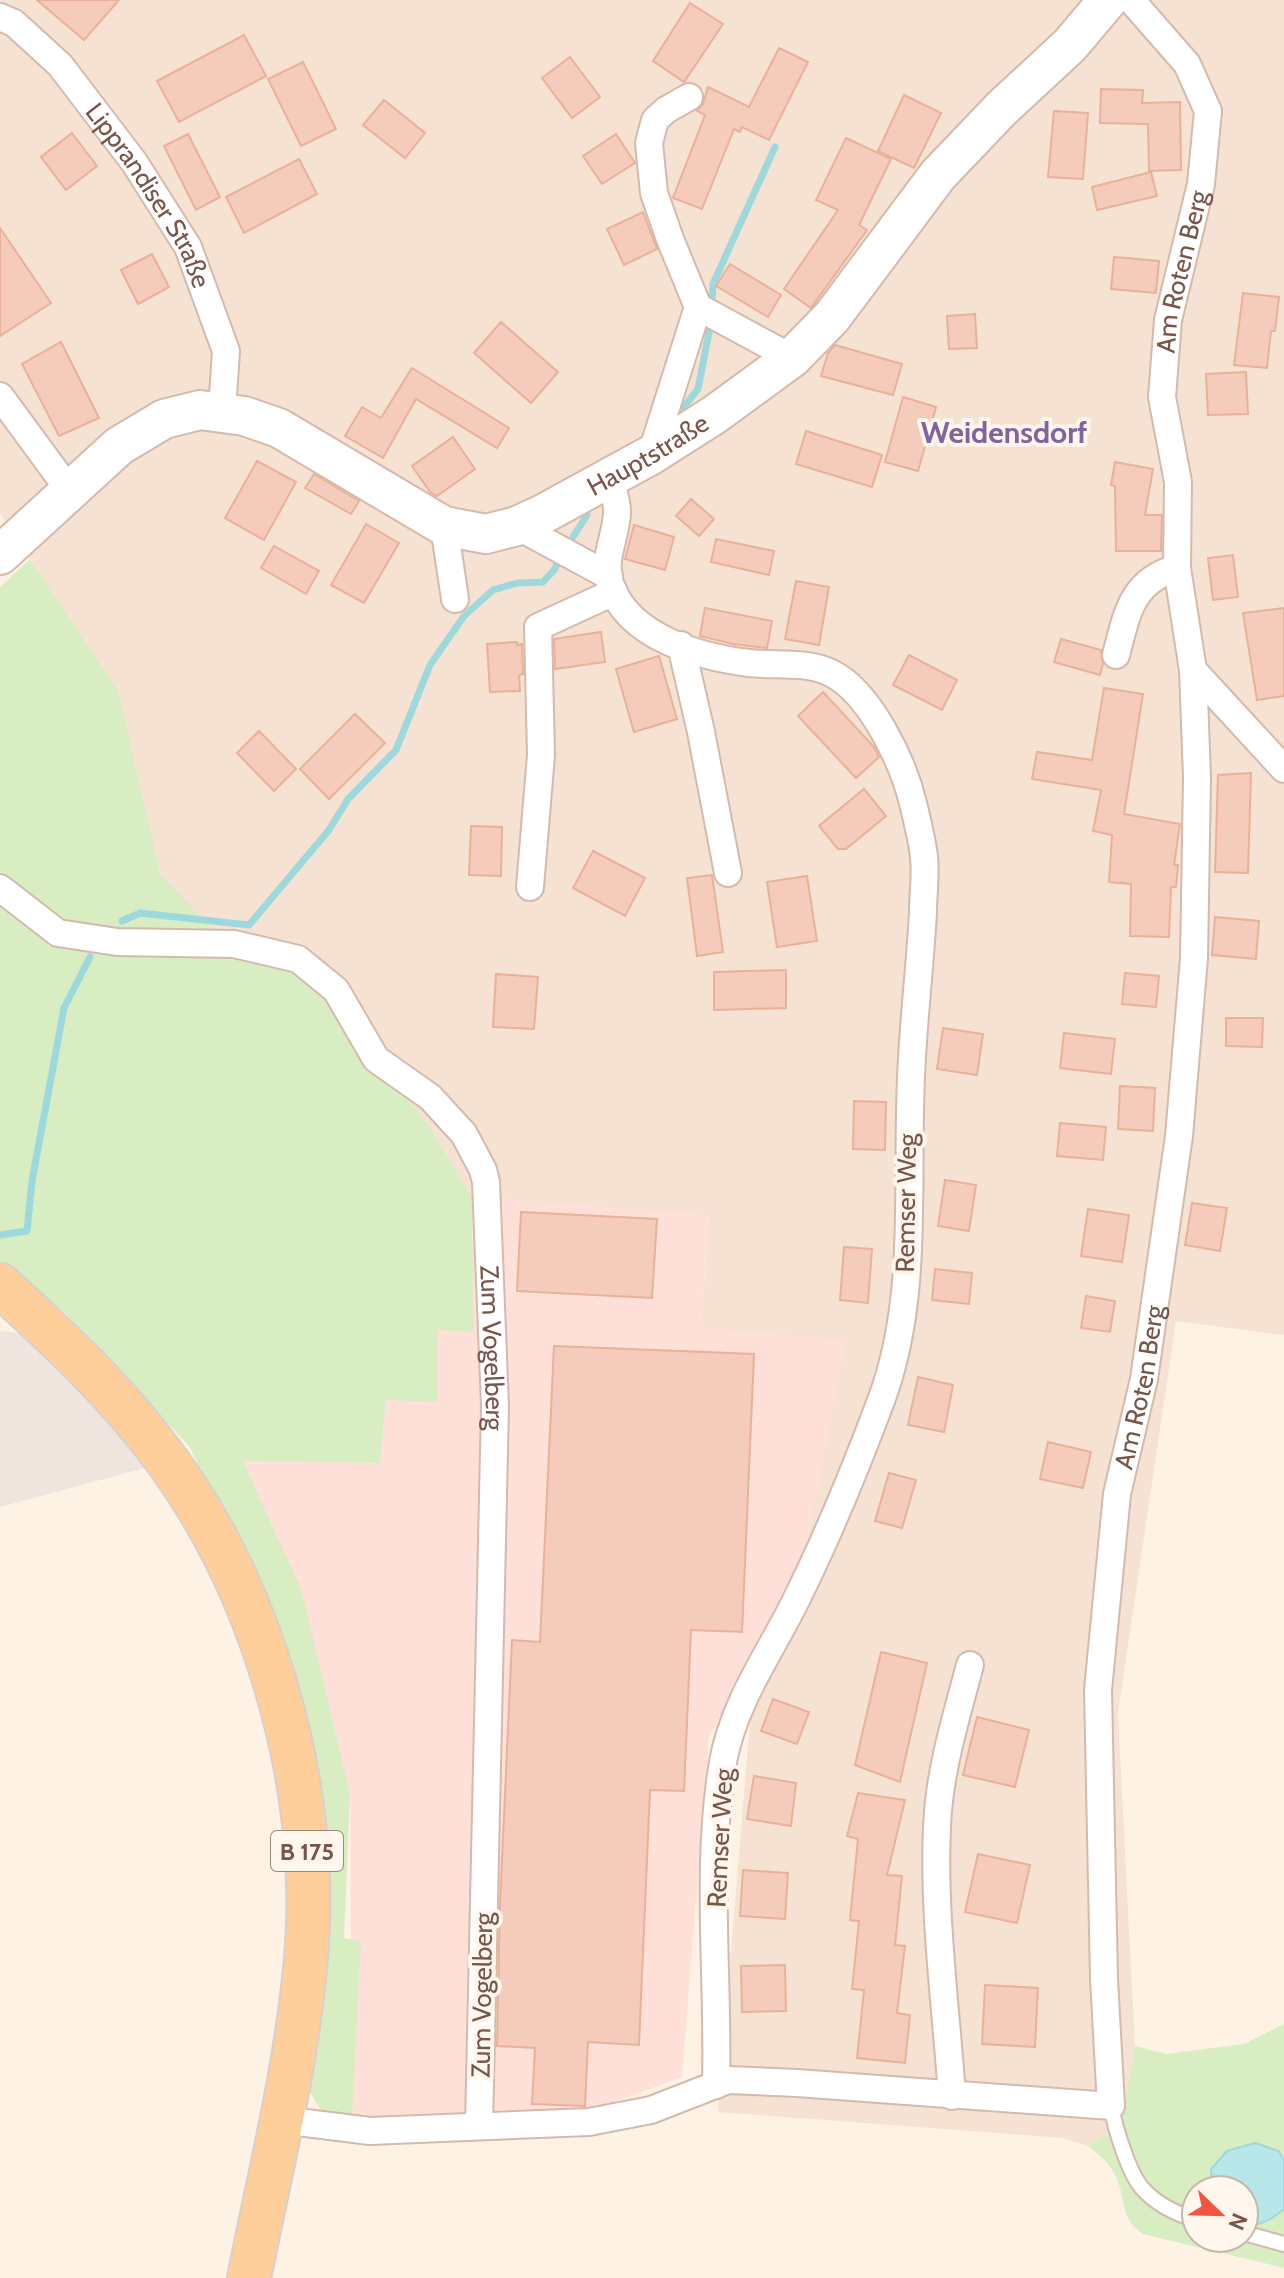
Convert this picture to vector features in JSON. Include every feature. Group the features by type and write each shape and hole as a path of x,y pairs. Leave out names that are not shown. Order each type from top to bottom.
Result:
{"main road":[{"name":"Hauptstraße","path":"0,555 119,446 164,419 200,410 222,411 279,428 444,526 486,534 517,526 651,455 714,415 792,358 832,317 938,175 1001,109 1070,45 1108,0"},
{"name":"B 175","path":"0,1285 72,1351 159,1450 202,1514 241,1589 274,1682 295,1765 308,1858 307,1945 282,2120 249,2278"}],"street":[{"name":"Am Roten Berg","path":"1111,2106 1104,1979 1098,1690 1117,1494 1144,1379 1179,1136 1194,958 1197,777 1193,670 1177,568 1178,482 1162,397 1168,320 1201,184 1208,111 1187,64 1131,0"},
{"name":"Lipprandiser Straße","path":"0,17 14,23 60,65 134,162 188,247 226,351 222,411"},
{"path":"689,97 655,120 649,143 654,193 670,239 698,307 792,358"},
{"path":"651,455 698,307"},
{"path":"0,396 69,490"},
{"path":"609,477 618,510 607,563 611,584"},
{"path":"444,526 455,599"},
{"path":"517,526 611,584"},
{"path":"1116,655 1126,618 1136,596 1157,573 1177,568"},
{"path":"530,887 541,755 538,627 611,584"},
{"name":"Remser Weg","path":"611,584 619,603 635,620 661,638 726,659 805,665 828,671 846,682 894,748 906,773 925,861 908,1138 909,1233 894,1360 882,1398 826,1537 798,1598 745,1694 723,1759 714,1855 716,2085"},
{"path":"681,645 728,873"},
{"path":"1193,670 1284,769"},
{"name":"Zum Vogelberg","path":"0,888 58,933 117,942 234,944 298,959 336,990 376,1059 430,1097 464,1134 483,1170 495,1406 479,2126"},
{"path":"952,2096 938,1892 937,1826 947,1753 970,1665"},
{"path":"282,2120 370,2131 589,2122 651,2110 728,2080 1111,2106"}],"lane":[{"path":"1111,2106 1115,2130 1142,2188 1180,2215"},
{"path":"1260,2237 1284,2244"}],"shaded area":[{"path":"0,0 1284,0 1284,1335 1176,1321 1118,1713 1135,2046 1121,2126 1088,2146 1063,2138 718,2112 756,1647 701,1328 709,1216 472,1197 429,1126 236,956 160,873 119,692 0,514"},
{"path":"472,1197 709,1215 701,1328 846,1340 804,1558 709,1737 682,2077 587,2112 352,2117 350,1794 243,1461 380,1463 386,1400 438,1329 474,1332"},
{"path":"0,1331 29,1334 152,1466 0,1507"}],"green space":[{"path":"30,559 119,692 160,873 236,955 287,965 321,987 429,1126 472,1197 474,1332 438,1330 437,1402 386,1400 380,1463 243,1461 302,1591 350,1794 344,1938 361,1941 352,2117 323,2114 307,2087 270,1608 189,1446 66,1314 0,1261 0,587"},
{"path":"1284,2024 1284,2161 1279,2151 1211,2169 1211,2174 1180,2174 1180,2243 1143,2234 1127,2216 1112,2169 1088,2146 1121,2125 1135,2046 1166,2054 1244,2044"},
{"path":"1284,2209 1284,2268 1226,2254 1260,2254 1260,2223 1268,2223"}],"water":[{"path":"1255,2143 1279,2151 1284,2161 1284,2209 1260,2223 1260,2174 1211,2174 1211,2169 1227,2151"}],"building":[{"path":"37,0 119,0 84,40"},
{"path":"690,3 723,24 684,82 653,61"},
{"path":"244,35 266,76 179,122 157,81"},
{"path":"779,48 808,62 769,140 742,127 740,132 734,129 702,209 673,198 705,115 697,111 703,104 708,87 749,107"},
{"path":"570,57 600,97 572,118 542,78"},
{"path":"303,62 336,129 301,146 268,79"},
{"path":"1101,89 1143,90 1142,103 1180,102 1181,170 1149,171 1148,124 1100,123"},
{"path":"904,95 941,113 914,168 878,151"},
{"path":"384,100 425,133 405,158 363,125"},
{"path":"1054,111 1088,113 1083,179 1048,177"},
{"path":"72,133 97,166 66,190 41,157"},
{"path":"188,134 220,197 196,210 164,146"},
{"path":"616,134 635,163 602,184 583,156"},
{"path":"846,138 891,159 859,225 867,230 811,308 784,289 838,210 816,200"},
{"path":"299,159 317,194 244,233 226,197"},
{"path":"1151,172 1157,196 1097,210 1092,187"},
{"path":"643,212 657,249 624,265 607,229"},
{"path":"0,228 51,303 0,336"},
{"path":"152,254 169,287 138,304 121,270"},
{"path":"1114,257 1159,261 1156,293 1111,289"},
{"path":"730,264 781,295 768,317 716,286"},
{"path":"1243,293 1279,297 1267,368 1234,365"},
{"path":"975,314 977,348 949,349 947,316"},
{"path":"501,322 558,372 531,403 474,353"},
{"path":"61,342 99,418 59,436 22,364"},
{"path":"835,345 902,364 893,395 821,376 828,353"},
{"path":"412,368 509,428 497,448 416,399 383,458 345,436 362,407 381,418"},
{"path":"1246,372 1248,414 1208,415 1206,374"},
{"path":"903,397 936,407 918,471 885,462"},
{"path":"806,431 882,455 872,487 796,464"},
{"path":"453,437 475,469 437,496 430,492 412,466"},
{"path":"257,461 296,482 264,540 225,518"},
{"path":"1115,462 1153,469 1145,515 1162,515 1161,551 1116,551 1115,486 1111,485"},
{"path":"314,474 359,501 351,514 305,488"},
{"path":"691,499 714,519 699,536 676,516"},
{"path":"366,524 399,543 364,603 331,585"},
{"path":"634,525 674,537 665,570 625,559"},
{"path":"716,539 774,551 769,575 711,562"},
{"path":"274,546 319,571 306,594 261,568"},
{"path":"1233,555 1238,597 1213,600 1208,558"},
{"path":"796,581 829,587 819,645 785,639"},
{"path":"705,608 772,621 767,648 700,636"},
{"path":"1284,608 1284,696 1257,700 1243,613"},
{"path":"601,632 605,662 555,669 554,639"},
{"path":"1061,639 1101,650 1103,664 1100,675 1054,662"},
{"path":"517,642 517,645 522,644 520,691 490,692 487,644"},
{"path":"909,655 957,680 942,710 893,685"},
{"path":"659,656 677,719 634,732 616,669"},
{"path":"1104,688 1143,694 1124,814 1180,824 1174,865 1178,865 1176,887 1171,887 1169,937 1130,936 1131,884 1109,882 1112,835 1093,831 1101,790 1032,779 1037,752 1092,760"},
{"path":"823,692 874,747 879,757 856,778 798,716"},
{"path":"355,714 385,743 329,799 300,769"},
{"path":"259,731 296,769 274,791 237,753"},
{"path":"1251,773 1248,873 1215,872 1218,775"},
{"path":"864,789 886,816 846,849 838,849 819,826"},
{"path":"471,826 502,827 501,876 469,875"},
{"path":"593,851 645,878 625,916 573,888"},
{"path":"712,875 723,952 697,956 687,878"},
{"path":"807,876 817,941 777,947 767,882"},
{"path":"1215,917 1259,921 1256,959 1212,955"},
{"path":"786,970 786,1008 714,1010 714,972"},
{"path":"1125,973 1159,976 1156,1007 1122,1004"},
{"path":"496,974 538,977 534,1029 493,1027"},
{"path":"1226,1018 1263,1018 1262,1047 1226,1046"},
{"path":"943,1028 983,1034 977,1075 937,1069"},
{"path":"1064,1033 1115,1039 1111,1074 1060,1068"},
{"path":"1120,1086 1155,1088 1153,1131 1118,1129"},
{"path":"854,1101 886,1102 885,1150 853,1149"},
{"path":"1060,1123 1106,1127 1103,1160 1057,1156"},
{"path":"945,1180 976,1185 969,1231 938,1226"},
{"path":"1192,1203 1227,1208 1220,1251 1185,1245"},
{"path":"1088,1209 1129,1215 1122,1262 1081,1256"},
{"path":"521,1212 657,1219 652,1298 517,1291"},
{"path":"844,1247 872,1249 868,1303 840,1300"},
{"path":"935,1269 972,1273 969,1304 932,1300"},
{"path":"1086,1296 1115,1301 1110,1332 1081,1328"},
{"path":"554,1346 754,1354 742,1632 691,1630 684,1791 650,1790 639,2045 588,2042 585,2106 532,2104 535,2048 497,2046 512,1640 540,1642"},
{"path":"918,1377 953,1385 944,1432 908,1425"},
{"path":"1048,1442 1091,1452 1083,1488 1040,1479"},
{"path":"889,1473 916,1480 902,1528 875,1521"},
{"path":"881,1652 927,1663 900,1782 855,1765"},
{"path":"773,1699 809,1712 797,1744 761,1731"},
{"path":"977,1717 1029,1730 1015,1787 963,1775"},
{"path":"754,1776 796,1783 791,1826 747,1819"},
{"path":"858,1793 905,1800 887,1875 902,1876 895,1945 905,1946 897,2013 910,2015 905,2063 857,2058 864,1990 852,1989 859,1921 850,1920 858,1839 847,1836"},
{"path":"978,1854 1030,1865 1017,1923 965,1912"},
{"path":"743,1870 788,1873 785,1919 740,1916"},
{"path":"785,1965 786,2011 742,2012 741,1966"},
{"path":"985,1985 1038,1988 1035,2047 982,2044"}],"waterway":[{"path":"712,302 713,284 775,147"},
{"path":"684,407 698,389 710,327"},
{"path":"568,545 587,515"},
{"path":"122,921 140,913 249,925 329,830 348,799 396,750 430,665 464,616 493,590 517,583 543,582 561,557"},
{"path":"0,1235 27,1231 32,1181 64,1008 90,957"}],"district":[{"name":"Weidensdorf","path":"1004,432"}]}
